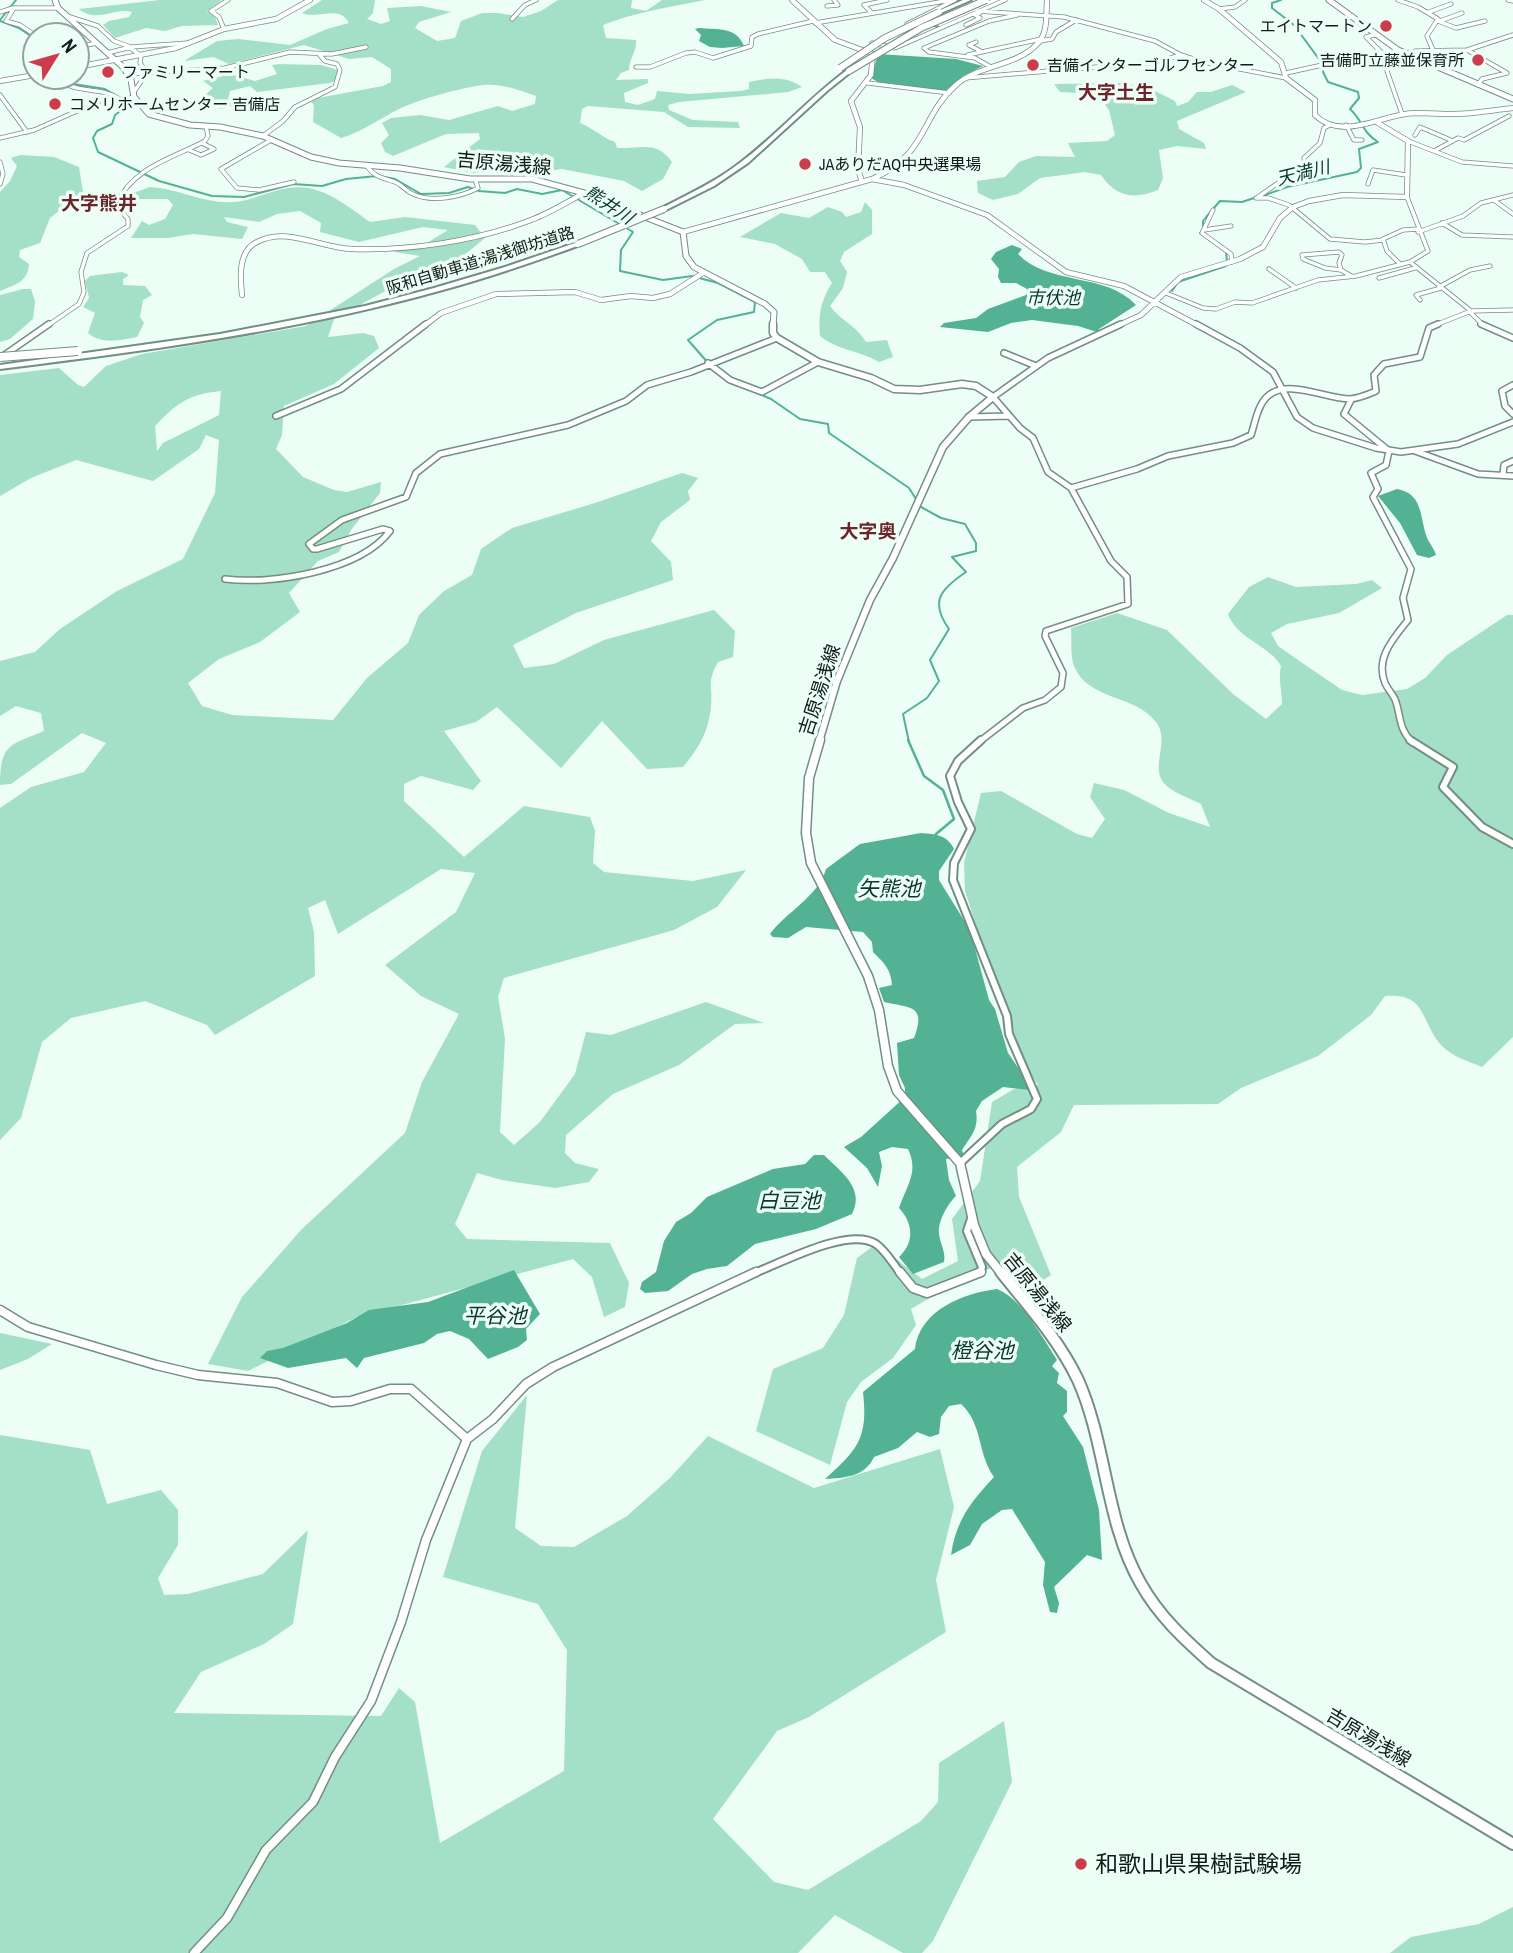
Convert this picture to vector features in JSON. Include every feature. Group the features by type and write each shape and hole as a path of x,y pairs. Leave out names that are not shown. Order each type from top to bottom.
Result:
{"highway":[{"path":"846,70 885,38 968,0"},
{"name":"阪和自動車道;湯浅御坊道路","path":"661,208 735,163 810,94 846,70 903,33 976,0"},
{"name":"阪和自動車道;湯浅御坊道路","path":"0,358 115,349 319,317 496,270 576,243 701,190 741,165 846,70 906,36 986,0"},
{"path":"846,70 938,24 996,0"},
{"path":"0,369 115,349"}],"main road":[{"path":"55,0 58,8 129,74 134,95"},
{"path":"1329,0 1374,35 1405,54 1513,99"},
{"name":"吉原湯浅線","path":"134,95 149,114 190,125 263,136 326,161 475,179 532,179 584,193 683,232"},
{"path":"683,232 688,260 703,273 764,302 775,312 773,333 777,338 818,362 871,378 894,389 920,390 962,384 976,386 993,397"},
{"name":"吉原湯浅線","path":"993,397 969,417 943,447 870,600 842,669 810,778 806,833 811,863 867,976 879,1010 888,1066 897,1091 959,1161 966,1180 977,1234 992,1263 1052,1335 1078,1381 1130,1561 1150,1600 1169,1625 1211,1663 1513,1844"}],"street":[{"path":"224,29 219,16 211,11 228,0"},
{"path":"91,65 141,56 189,43 224,29 276,19 310,0"},
{"path":"512,19 526,5 536,0"},
{"path":"792,0 835,40 873,54 868,83 851,101 860,126 862,145 858,169 862,182"},
{"path":"832,11 826,4 838,5 834,0"},
{"path":"872,13 864,5 884,0"},
{"path":"862,48 952,0"},
{"path":"636,67 643,69 686,53 695,52 713,58 751,46 752,37 758,34 814,22 952,0"},
{"path":"872,43 895,48 1005,0"},
{"path":"683,232 872,180 891,172 909,157 949,93 965,78 1023,53 1041,40 1047,0"},
{"path":"1204,0 1219,9 1280,62 1286,75 1312,97 1317,118 1330,125"},
{"path":"1219,9 1235,7 1245,0"},
{"path":"1398,0 1429,12 1438,21 1457,28 1485,21"},
{"path":"1429,12 1451,4"},
{"path":"14,8 6,21 21,26"},
{"path":"0,12 14,8 58,8"},
{"path":"977,10 1076,20 1155,41 1181,55 1210,64 1286,75 1323,64 1433,50 1467,50 1513,35"},
{"path":"966,25 980,18 975,15 984,12"},
{"path":"1433,50 1427,36 1438,21 1462,13"},
{"path":"989,66 978,59 924,48 989,21 1017,15"},
{"path":"67,16 98,26 114,41 131,47 141,56 141,66 147,71"},
{"path":"965,56 1052,39 1056,32 1076,20"},
{"path":"1374,35 1366,37 1386,57 1387,71 1402,114"},
{"path":"976,42 969,45 982,52"},
{"path":"91,44 97,43"},
{"path":"107,53 131,47 189,43"},
{"path":"129,74 225,68 290,52 332,54 366,47"},
{"path":"1467,50 1507,73 1482,79 1478,85"},
{"path":"263,136 283,121 295,107 335,87 340,70 337,64 325,61 317,53"},
{"path":"965,78 1045,74 1123,63 1156,62 1181,55"},
{"path":"0,138 27,132 77,111 134,95 144,81 147,71"},
{"path":"0,81 21,77"},
{"path":"868,83 949,93"},
{"path":"91,90 106,90 122,100"},
{"path":"0,95 11,104 18,122 27,132"},
{"path":"1513,108 1455,114 1402,114 1378,123 1330,125 1324,128 1320,143 1304,158 1305,164 1256,198 1283,201 1317,224 1330,239 1369,242 1383,240 1403,230 1418,231 1463,216 1481,203 1513,195"},
{"path":"1436,150 1458,138 1464,140 1509,116"},
{"path":"1378,123 1408,141 1462,162 1513,166"},
{"path":"1346,125 1354,140 1362,140"},
{"path":"0,358 79,304 84,292 81,272 87,253 128,226 128,219 116,205 119,195 156,163 202,143 208,136 205,126"},
{"path":"1415,135 1420,127 1453,141"},
{"path":"271,139 221,169 237,188 259,190 294,182"},
{"path":"1167,293 1211,310 1235,302 1252,303 1322,279 1352,277 1410,262 1427,254 1426,244 1418,231 1406,197 1408,141"},
{"path":"188,150 201,155 214,149 202,143"},
{"path":"0,162 4,174 0,184"},
{"path":"367,166 376,178 400,184 414,194 426,197 472,192 478,188 475,179"},
{"path":"1368,184 1373,170 1406,175"},
{"path":"872,180 893,182 970,208 995,220 1066,272 1112,282 1256,358 1273,372 1286,391 1297,417 1309,426 1389,451 1415,451 1458,444 1513,422"},
{"path":"242,295 242,261 248,247 272,236 294,236 317,245 351,250 381,248 513,227 584,193"},
{"path":"959,1161 1005,1122 1024,1115 1034,1107 1037,1099 1009,1034 1007,1016 961,899 952,885 955,859 971,828 958,802 950,776 958,761 984,738 1023,708 1045,700 1061,687 1063,673 1045,636 1046,631 1128,604 1127,577 1111,561 1071,488 1048,472 1033,438 993,397 1036,366 1140,315 1167,293 1181,277 1232,261 1263,247 1280,218 1293,207 1309,201 1343,195 1406,197"},
{"path":"1494,200 1513,214"},
{"path":"1213,210 1206,220 1204,236 1231,254 1232,261"},
{"path":"1442,223 1460,235 1513,237"},
{"path":"1203,230 1231,226"},
{"path":"1383,240 1387,251 1400,264"},
{"path":"1341,270 1339,263 1342,255 1338,252 1302,255 1303,260 1320,267 1341,270 1352,277"},
{"path":"1410,262 1470,311 1481,326 1513,338"},
{"path":"1420,300 1416,295 1440,287 1473,269 1490,266"},
{"path":"1379,278 1415,268"},
{"path":"1269,270 1296,288"},
{"path":"276,415 341,389 428,322 454,307 474,300 496,294 522,292 575,292 601,300 631,296 653,298 670,294 703,273"},
{"path":"1071,488 1137,469 1168,456 1233,443 1251,435 1267,397 1286,391 1307,391 1351,400 1365,397 1376,391 1374,375 1381,366 1420,357 1429,328 1470,311 1513,310"},
{"path":"225,579 250,580 309,574 355,555 386,538 390,531 383,529 317,549 313,549 309,544 336,523 362,510 406,497 416,473 440,454 568,425 626,401 653,382 691,372 708,363 777,338"},
{"path":"1004,353 1036,366"},
{"path":"708,363 730,380 762,391 818,362"},
{"path":"1513,385 1502,391 1505,406 1513,414"},
{"path":"1351,400 1344,414 1389,451"},
{"path":"969,417 1009,416"},
{"path":"1389,451 1386,465 1371,473 1378,489 1373,497 1411,569 1403,598 1408,620 1381,658 1385,682 1398,707 1398,721 1406,737 1425,753 1453,767 1443,787 1482,827 1513,844"},
{"path":"1415,451 1478,474 1513,475"},
{"path":"1503,474 1504,465 1513,461"},
{"path":"194,1953 227,1918 266,1850 313,1802 335,1757 371,1701 401,1622 426,1541 467,1439 493,1419 526,1384 553,1367 739,1279 836,1241 852,1238 876,1244 913,1288 928,1293 973,1277 981,1272 982,1267 967,1231 972,1216"},
{"path":"0,1310 28,1327 156,1365 198,1374 277,1383 332,1402 351,1401 390,1389 411,1389 467,1439"}],"shaded area":[{"path":"160,0 222,0 207,11 215,17 218,25 182,26 165,31 146,28 115,38 103,25 129,17 132,12 92,15 79,9"},
{"path":"322,0 375,0 373,13 367,19 381,24 390,21 387,8 421,6 451,12 419,22 415,28 437,41 455,38 461,21 482,13 523,17 541,11 558,0 632,0 631,8 646,11 662,0 705,0 641,13 603,25 606,38 636,40 629,70 621,73 616,80 648,79 648,83 624,93 625,102 638,105 655,99 657,91 689,94 741,91 749,89 749,82 770,79 783,79 802,87 788,92 668,105 669,110 693,120 738,122 740,128 688,127 664,112 588,106 582,109 580,123 615,142 617,148 654,148 672,162 663,179 642,191 624,181 562,169 527,174 490,169 474,173 444,167 480,139 479,133 446,134 393,156 385,152 381,143 389,135 382,123 391,118 420,115 449,120 498,106 512,111 535,104 536,96 517,89 483,85 440,94 399,109 341,138 313,122 314,105 311,102 318,98 383,86 391,82 391,69 372,57 349,59 304,45 229,64 213,57 184,61 217,41 238,39 290,45 349,23 340,14 302,13"},
{"path":"272,65 321,65 338,70 335,81 330,83 257,92 250,86 230,91 228,100 255,100 220,109 206,94 213,88 203,81 231,74 255,81 277,74"},
{"path":"1125,83 1153,90 1175,101 1177,106 1188,102 1197,92 1211,92 1232,85 1246,92 1177,121 1179,129 1204,143 1206,149 1177,146 1159,150 1163,178 1158,190 1141,195 1126,194 1113,188 1101,175 1085,172 1040,178 1018,194 993,200 978,193 977,181 1005,177 1019,162 1036,156 1075,157 1068,143 1107,141 1115,135 1109,110 1097,94 1060,92 1054,84"},
{"path":"20,155 54,157 79,167 83,192 50,218 40,243 20,250 19,257 29,264 26,275 20,282 0,291 0,192 10,181 17,166 11,158"},
{"path":"150,187 213,201 235,202 300,187 332,196 370,222 405,217 475,225 485,238 463,256 389,289 334,319 328,337 363,333 374,336 379,348 334,384 284,406 282,435 276,449 303,477 334,490 347,492 381,482 380,493 351,530 339,552 318,561 289,593 300,612 260,642 219,659 188,683 202,706 232,715 333,720 367,678 408,643 419,615 444,591 472,575 481,549 512,528 682,473 698,478 688,491 690,500 661,522 651,541 671,562 673,580 576,613 513,645 524,668 554,664 604,640 714,610 735,631 733,657 718,662 714,669 710,716 705,732 699,746 683,767 647,769 602,721 561,768 497,707 476,722 444,731 481,781 473,790 421,776 404,784 404,801 464,857 524,806 590,817 595,831 593,863 604,872 693,881 746,870 717,907 674,930 504,978 498,997 505,1038 500,1132 514,1145 540,1122 575,1074 586,1032 611,1035 706,1002 764,1023 735,1024 679,1065 613,1094 566,1135 565,1153 575,1163 599,1169 589,1182 555,1188 502,1180 477,1173 455,1224 467,1239 610,1243 629,1283 625,1307 604,1317 592,1277 573,1259 357,1317 248,1371 208,1364 242,1297 302,1229 405,1133 422,1082 459,1014 421,996 385,965 456,912 475,873 441,869 338,934 325,900 308,908 314,932 315,976 215,1035 207,1025 145,1001 71,1018 42,1042 21,1118 0,1140 0,808 31,787 84,772 106,743 82,733 11,784 0,785 2,761 9,748 44,731 41,713 16,706 0,716 0,661 35,652 60,629 117,591 183,559 215,493 219,440 206,435 199,449 153,481 76,460 31,478 0,496 0,375 59,368 84,387 106,366 142,354 306,326 394,269 420,256 395,252 391,246 427,243 448,230 423,227 359,242 320,232 321,223 300,211 277,214 259,222 224,217 227,222 248,227 242,239 193,234 168,238 131,238 142,221 149,225 165,219 173,205 168,199 134,199 133,193","holes":["221,391 219,415 163,443 157,451 155,426 184,401 200,394"]},
{"path":"865,202 872,210 872,234 844,252 840,261 847,272 843,288 830,306 858,331 866,342 887,340 893,357 879,362 834,345 820,336 821,308 832,283 825,272 810,272 802,259 775,244 740,237 781,213 809,218 828,207 842,212 846,217 861,212"},
{"path":"122,272 129,275 123,279 123,285 145,286 152,295 143,300 140,317 144,323 137,337 111,341 93,337 88,333 95,313 83,307 89,298 85,281 90,276"},
{"path":"31,289 35,301 33,319 10,339 0,342 0,295"},
{"path":"1268,577 1296,587 1356,584 1372,580 1382,588 1339,613 1287,624 1271,633 1278,646 1342,690 1362,695 1407,689 1425,678 1447,655 1507,615 1513,615 1513,1037 1482,1067 1446,1050 1435,1037 1416,1004 1399,996 1385,996 1371,1015 1318,1056 1241,1088 1218,1104 1074,1105 1061,1132 1017,1167 1019,1197 1051,1275 1033,1287 1014,1290 1001,1264 955,1283 911,1309 916,1325 893,1358 861,1382 847,1402 830,1465 756,1431 773,1369 823,1348 844,1315 857,1258 876,1244 922,1279 958,1261 952,1219 980,1181 992,1102 1014,1089 1038,1085 1018,1055 965,891 964,863 981,793 1001,791 1077,834 1092,838 1105,819 1090,797 1094,783 1124,790 1169,813 1210,827 1201,804 1172,790 1162,780 1159,764 1162,739 1156,722 1136,706 1101,692 1081,677 1073,662 1071,628 1117,613 1167,630 1233,694 1266,719 1282,704 1281,666 1269,652 1239,630 1228,614 1249,587"},
{"path":"0,1333 52,1344 28,1359 0,1370"},
{"path":"527,1395 515,1528 541,1546 574,1547 627,1516 670,1478 708,1436 814,1488 940,1449 954,1507 936,1580 946,1632 809,1717 777,1731 713,1819 774,1882 808,1890 921,1821 938,1802 939,1763 1004,1721 1012,1782 933,1941 922,1953 903,1953 835,1915 798,1953 0,1953 0,1435 90,1450 107,1504 161,1490 178,1510 178,1545 158,1578 164,1595 188,1594 263,1574 308,1530 293,1624 264,1644 201,1672 174,1713 381,1716 399,1688 415,1702 440,1843 564,1771 567,1650 538,1604 443,1577 482,1451"},
{"path":"1513,1907 1513,1953 1390,1953 1411,1937 1479,1924"}],"water":[{"path":"695,29 731,32 744,46 710,47 699,41 701,35"},
{"path":"878,54 956,59 983,66 963,76 945,91 878,82 871,78"},
{"name":"市伏池","path":"1012,245 1022,249 1018,254 1030,264 1045,271 1109,288 1136,305 1097,332 1078,326 1032,320 1011,323 988,332 940,327 944,323 976,318 988,309 1026,295 1027,289 1016,283 1001,283 998,277 999,269 991,259 996,252"},
{"path":"1397,489 1406,492 1417,502 1425,532 1436,555 1429,558 1417,555 1400,523 1378,496"},
{"name":"矢熊池","path":"921,833 940,836 954,849 939,871 939,880 970,930 989,1000 995,1009 1008,1053 1030,1085 1030,1090 1003,1087 982,1101 976,1111 973,1132 962,1150 964,1156 946,1159 949,1180 956,1196 940,1224 944,1262 913,1274 899,1257 910,1239 907,1220 899,1208 912,1172 908,1149 892,1147 879,1152 882,1166 878,1187 867,1168 844,1147 861,1137 905,1097 905,1088 899,1075 897,1043 914,1038 917,1013 908,1007 884,1002 879,988 892,985 890,975 884,963 873,952 872,942 863,932 806,927 788,938 773,937 770,934 816,888 826,869 860,844"},
{"name":"白豆池","path":"814,1155 824,1155 850,1182 856,1196 852,1214 816,1229 755,1244 727,1266 692,1274 668,1291 645,1293 640,1289 642,1282 656,1272 664,1241 676,1222 691,1213 707,1197 773,1169 805,1164"},
{"name":"平谷池","path":"514,1270 540,1314 526,1329 527,1340 518,1347 488,1359 469,1339 450,1331 437,1334 424,1343 364,1358 357,1368 346,1358 288,1368 260,1358 267,1351 283,1348 347,1323 369,1310 428,1302"},
{"name":"橙谷池","path":"997,1289 1023,1310 1057,1360 1052,1366 1059,1373 1057,1383 1067,1391 1067,1412 1063,1416 1083,1447 1099,1510 1102,1560 1087,1555 1054,1587 1059,1603 1057,1613 1050,1612 1043,1585 1045,1562 1012,1509 1002,1510 982,1524 970,1545 951,1555 966,1512 994,1477 973,1420 961,1404 949,1406 941,1417 939,1434 930,1437 917,1432 898,1448 874,1457 860,1472 846,1477 825,1479 846,1459 859,1441 864,1420 863,1392 915,1349 918,1336 934,1314 957,1300"}],"waterway":[{"name":"熊井川","path":"0,20 16,0"},
{"name":"天満川","path":"1260,197 1287,187 1357,172 1361,168 1359,149 1378,142 1350,109 1359,98 1358,92 1328,82 1323,72 1324,66 1294,25 1272,8 1272,3 1281,0"},
{"name":"熊井川","path":"0,21 21,29"},
{"name":"熊井川","path":"91,87 105,89 130,104 115,115 112,124 97,131 93,138 98,152 159,181 212,196 244,197 293,184 322,186 346,179 377,176"},
{"name":"熊井川","path":"384,177 395,179 421,194 449,193 468,187 479,191 505,193 517,189 542,194 562,190 633,232 621,250 620,271 663,280 692,276 718,283 755,302 754,312 717,320 688,340 709,364"},
{"name":"天満川","path":"1213,209 1220,201 1242,202 1254,198"},
{"name":"天満川","path":"1203,227 1203,221 1211,211"},
{"name":"天満川","path":"1200,233 1226,252 1227,261"},
{"name":"天満川","path":"1172,291 1178,282 1226,266"},
{"name":"熊井川","path":"755,392 771,399 800,419 828,424 829,433 909,488 921,507 941,518 965,524 976,543 976,551 952,557 966,572 950,584 941,596 940,611 949,629 930,660 939,681 927,698 903,714 909,742"},
{"name":"熊井川","path":"908,740 924,776 943,790 954,819 936,834"}],"place":[{"name":"エイトマートン","path":"1386,26"},
{"name":"吉備町立藤並保育所","path":"1478,60"},
{"name":"吉備インターゴルフセンター","path":"1033,65"},
{"name":"ファミリーマート","path":"108,72"},
{"name":"コメリホームセンター 吉備店","path":"55,104"},
{"name":"JAありだAQ中央選果場","path":"805,164"},
{"name":"和歌山県果樹試験場","path":"1081,1864"}],"district":[{"name":"大字土生","path":"1116,92"},
{"name":"大字熊井","path":"99,203"},
{"name":"大字奥","path":"868,531"}]}
